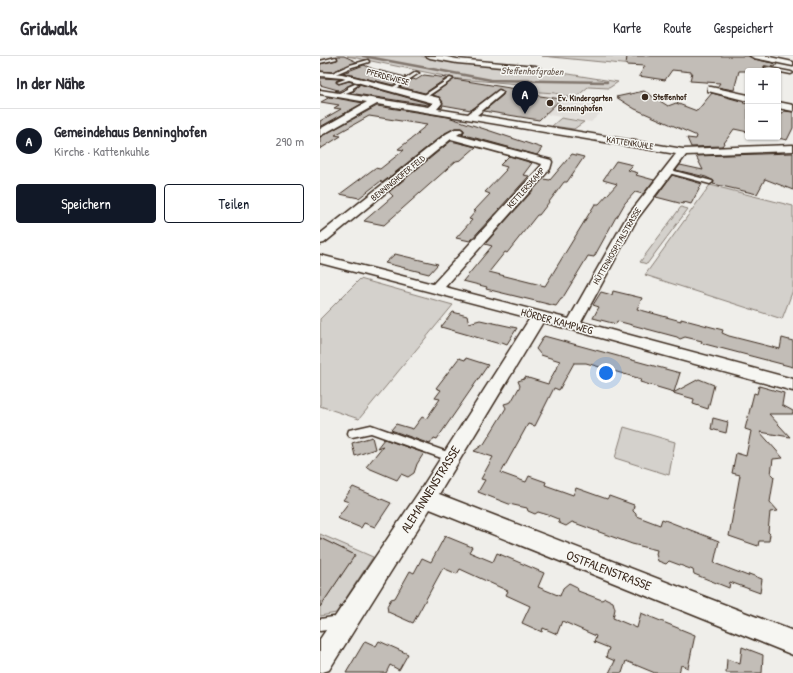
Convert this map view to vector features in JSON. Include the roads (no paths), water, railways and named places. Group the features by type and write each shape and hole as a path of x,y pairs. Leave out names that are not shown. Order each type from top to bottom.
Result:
{"street":[{"path":"430,56 457,61 536,68"},
{"path":"754,56 793,64"},
{"name":"PFERDEWIESE","path":"320,74 332,74 350,78 436,100 438,103 429,111"},
{"path":"711,89 745,97"},
{"name":"KATTENKUHLE","path":"320,92 683,152 793,148"},
{"path":"473,118 499,92"},
{"path":"320,133 374,102"},
{"path":"781,106 793,108"},
{"name":"BENNINGHOFER FELD","path":"320,240 473,118"},
{"name":"KETTLERSKAMP","path":"436,289 546,167 547,162 450,136"},
{"name":"HÜTTENHOSPITALSTRASSE","path":"572,326 632,218 683,152"},
{"name":"HÖRDER KAMPWEG","path":"320,259 539,316 793,385"},
{"name":"ALEMANNENSTRASSE","path":"320,661 426,498 450,456 539,316"},
{"name":"OSTFALENSTRASSE","path":"426,498 793,643"}],"lane":[{"path":"320,62 336,58"},
{"path":"332,74 351,66 368,62"},
{"path":"781,70 792,72"},
{"path":"785,79 792,72"},
{"path":"392,89 417,73"},
{"path":"339,82 350,78"},
{"path":"424,97 451,79"},
{"path":"337,95 352,89 349,88 356,85"},
{"path":"667,171 710,182"},
{"path":"352,433 371,429 450,456"},
{"path":"320,625 333,623 343,625"}],"waterway":[{"name":"Steffenhofgraben","path":"363,56 491,80 607,82"}],"place":[{"name":"Steffenhof","path":"645,97"},
{"name":"Ev. Kindergarten Benninghofen","path":"550,103"},
{"name":"Gemeindehaus Benninghofen","path":"525,114"}]}
